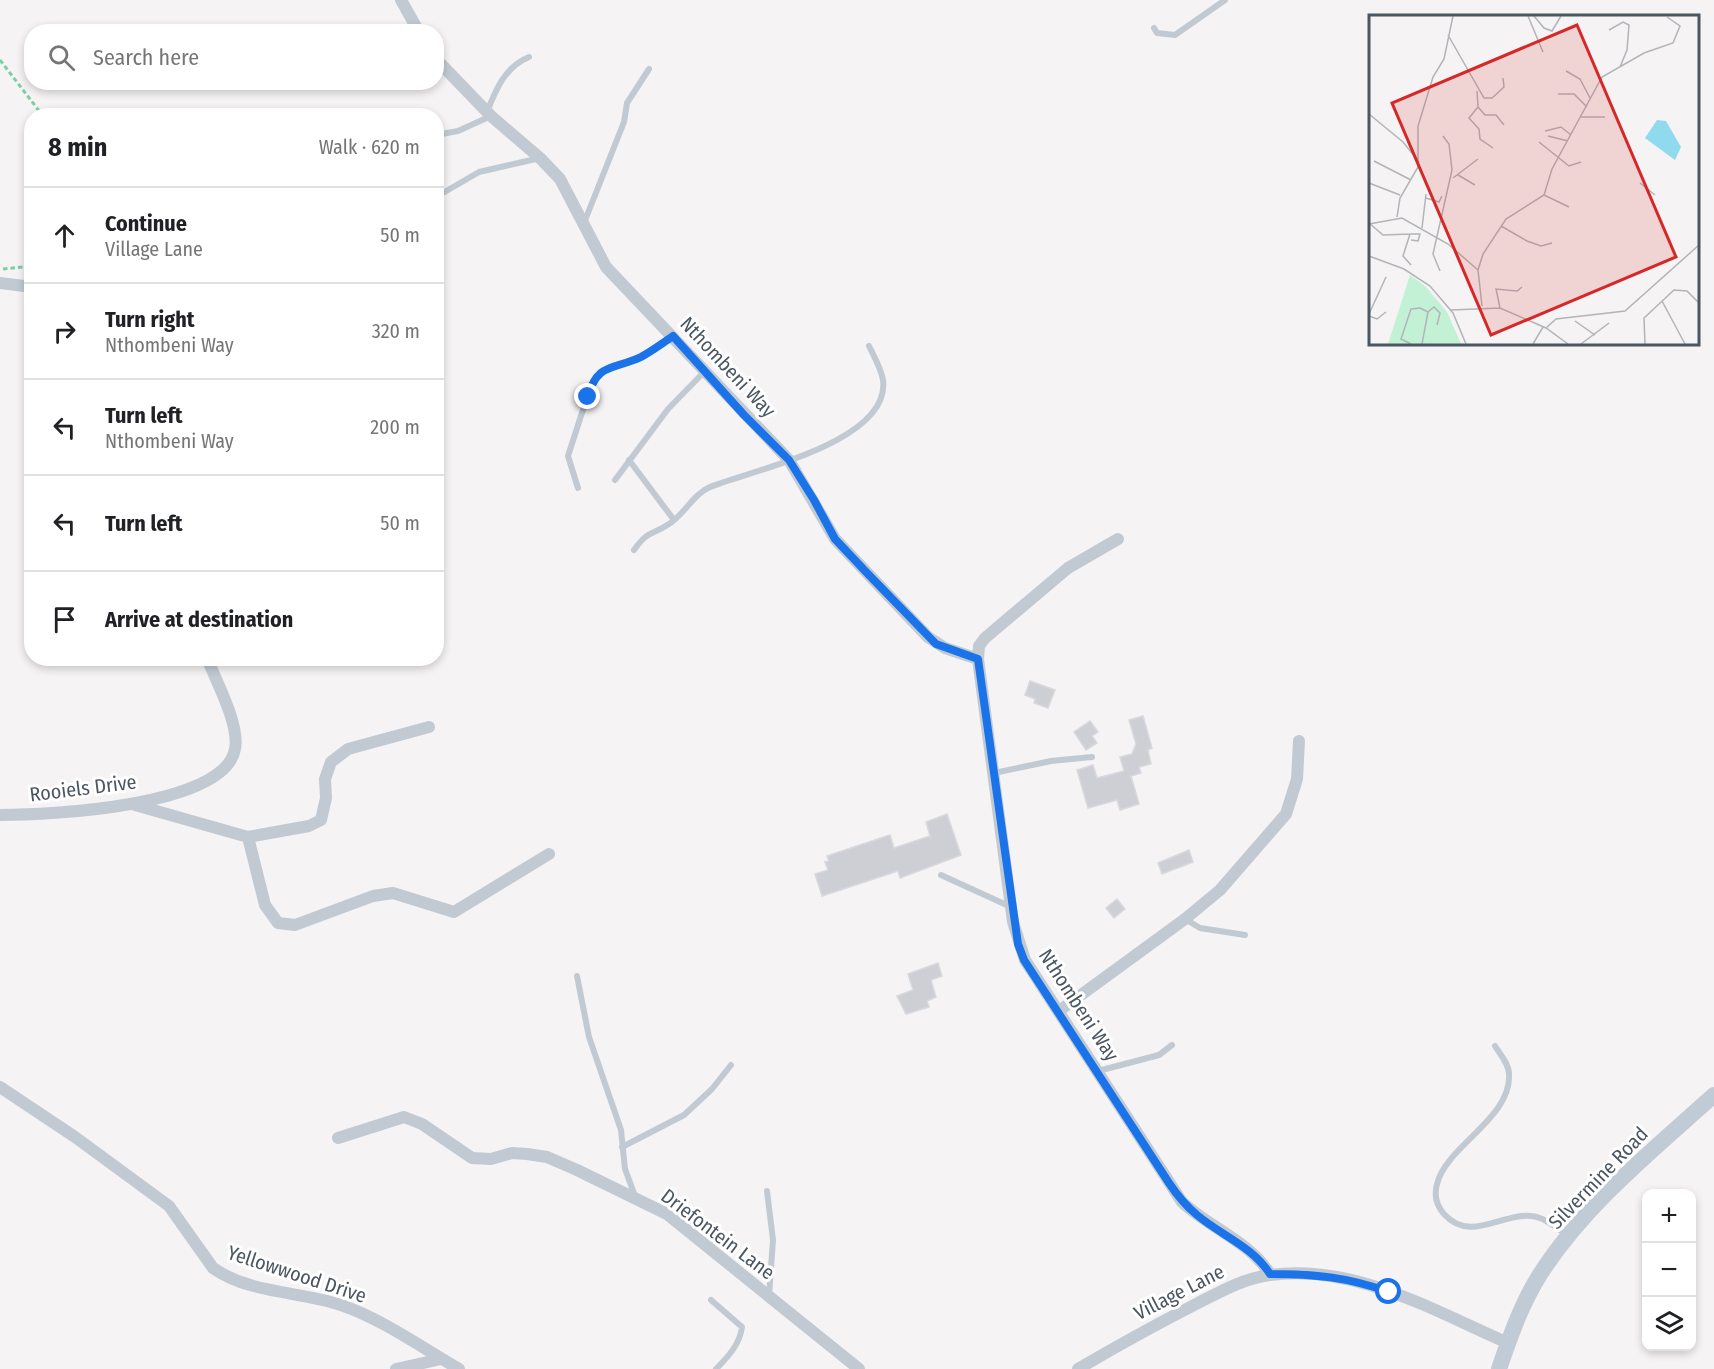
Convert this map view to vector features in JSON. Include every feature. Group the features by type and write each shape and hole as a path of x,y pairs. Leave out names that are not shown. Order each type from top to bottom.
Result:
{"street":[{"path":"401,0 414,24"},
{"name":"Nthombeni Way","path":"444,66 489,114 540,158 560,179 606,267 789,460 835,539 936,644 978,659 1011,908 1018,944 1024,960 1182,1202 1198,1216 1252,1252 1270,1274"},
{"path":"0,283 24,286"},
{"path":"978,659 979,646 985,638 1068,568 1118,539"},
{"name":"Rooiels Drive","path":"0,815 79,812 135,804 214,778 227,767 236,747 234,728 210,666"},
{"path":"135,804 249,837 309,826 321,820 326,798 325,779 331,762 348,748 429,727"},
{"path":"1059,1011 1214,897 1286,814 1297,779 1299,741"},
{"path":"249,837 265,905 278,923 295,925 373,896 393,893 454,912 549,854"},
{"name":"Yellowwood Drive","path":"0,1087 75,1137 169,1206 213,1268 220,1273 265,1289 344,1306 459,1369"},
{"name":"Silvermine Road","path":"1499,1369 1508,1343 1539,1277 1568,1235 1601,1200 1714,1095"},
{"name":"Driefontein Lane","path":"338,1138 404,1117 422,1124 472,1158 491,1159 512,1153 547,1157 667,1214 860,1369"},
{"name":"Village Lane","path":"1078,1369 1225,1289 1270,1274 1329,1275 1353,1280 1400,1296 1508,1343"},
{"path":"396,1369 441,1359"}],"lane":[{"path":"1154,28 1157,33 1174,35 1225,0"},
{"path":"444,133 466,128 489,114 495,90 511,67 529,57"},
{"path":"584,224 624,122 627,103 649,69"},
{"path":"444,192 479,172 540,158"},
{"path":"578,488 570,470 568,456 591,385 606,368 641,356 673,336"},
{"path":"634,550 645,535 674,520 707,488 789,460 834,441 868,418 879,398 883,381 869,346"},
{"path":"615,480 668,409 705,371"},
{"path":"629,460 674,520"},
{"path":"993,773 1051,761 1092,758"},
{"path":"941,875 1011,908"},
{"path":"1185,919 1200,928 1245,935"},
{"path":"577,976 589,1037 621,1130 626,1175 635,1197"},
{"path":"1098,1071 1159,1055 1172,1045"},
{"path":"1495,1046 1507,1066 1508,1084 1495,1110 1439,1177 1435,1197 1446,1216 1466,1226 1483,1227 1528,1216 1544,1221 1568,1235"},
{"path":"622,1147 684,1115 712,1089 732,1065"},
{"path":"767,1191 773,1240 769,1296"},
{"path":"711,1300 742,1327 741,1337 733,1350 716,1369"}],"path":[{"path":"0,60 37,108"},
{"path":"0,270 24,267"}],"building":[{"path":"1030,681 1055,690 1048,708 1034,703 1035,699 1025,695"},
{"path":"1143,716 1152,748 1148,750 1151,764 1139,767 1141,773 1131,776 1139,804 1120,810 1117,800 1088,808 1077,770 1093,765 1097,778 1124,771 1120,757 1132,754 1136,744 1129,720"},
{"path":"1090,721 1098,732 1092,736 1097,743 1086,750 1074,732"},
{"path":"947,814 961,855 900,878 898,871 822,896 815,874 828,870 825,862 829,861 827,856 890,835 894,848 930,836 926,822"},
{"path":"1189,850 1193,862 1162,874 1158,863"},
{"path":"1117,899 1125,909 1114,918 1106,908"},
{"path":"938,963 942,976 931,980 936,997 927,1001 929,1007 906,1014 897,996 913,990 908,974"}],"route":[{"path":"588,397 591,385 601,370 641,356 673,336 744,415 789,460 835,539 868,574 936,644 978,659 1013,922 1024,960 1182,1202 1198,1216 1252,1252 1270,1274 1329,1275 1389,1292"}]}
